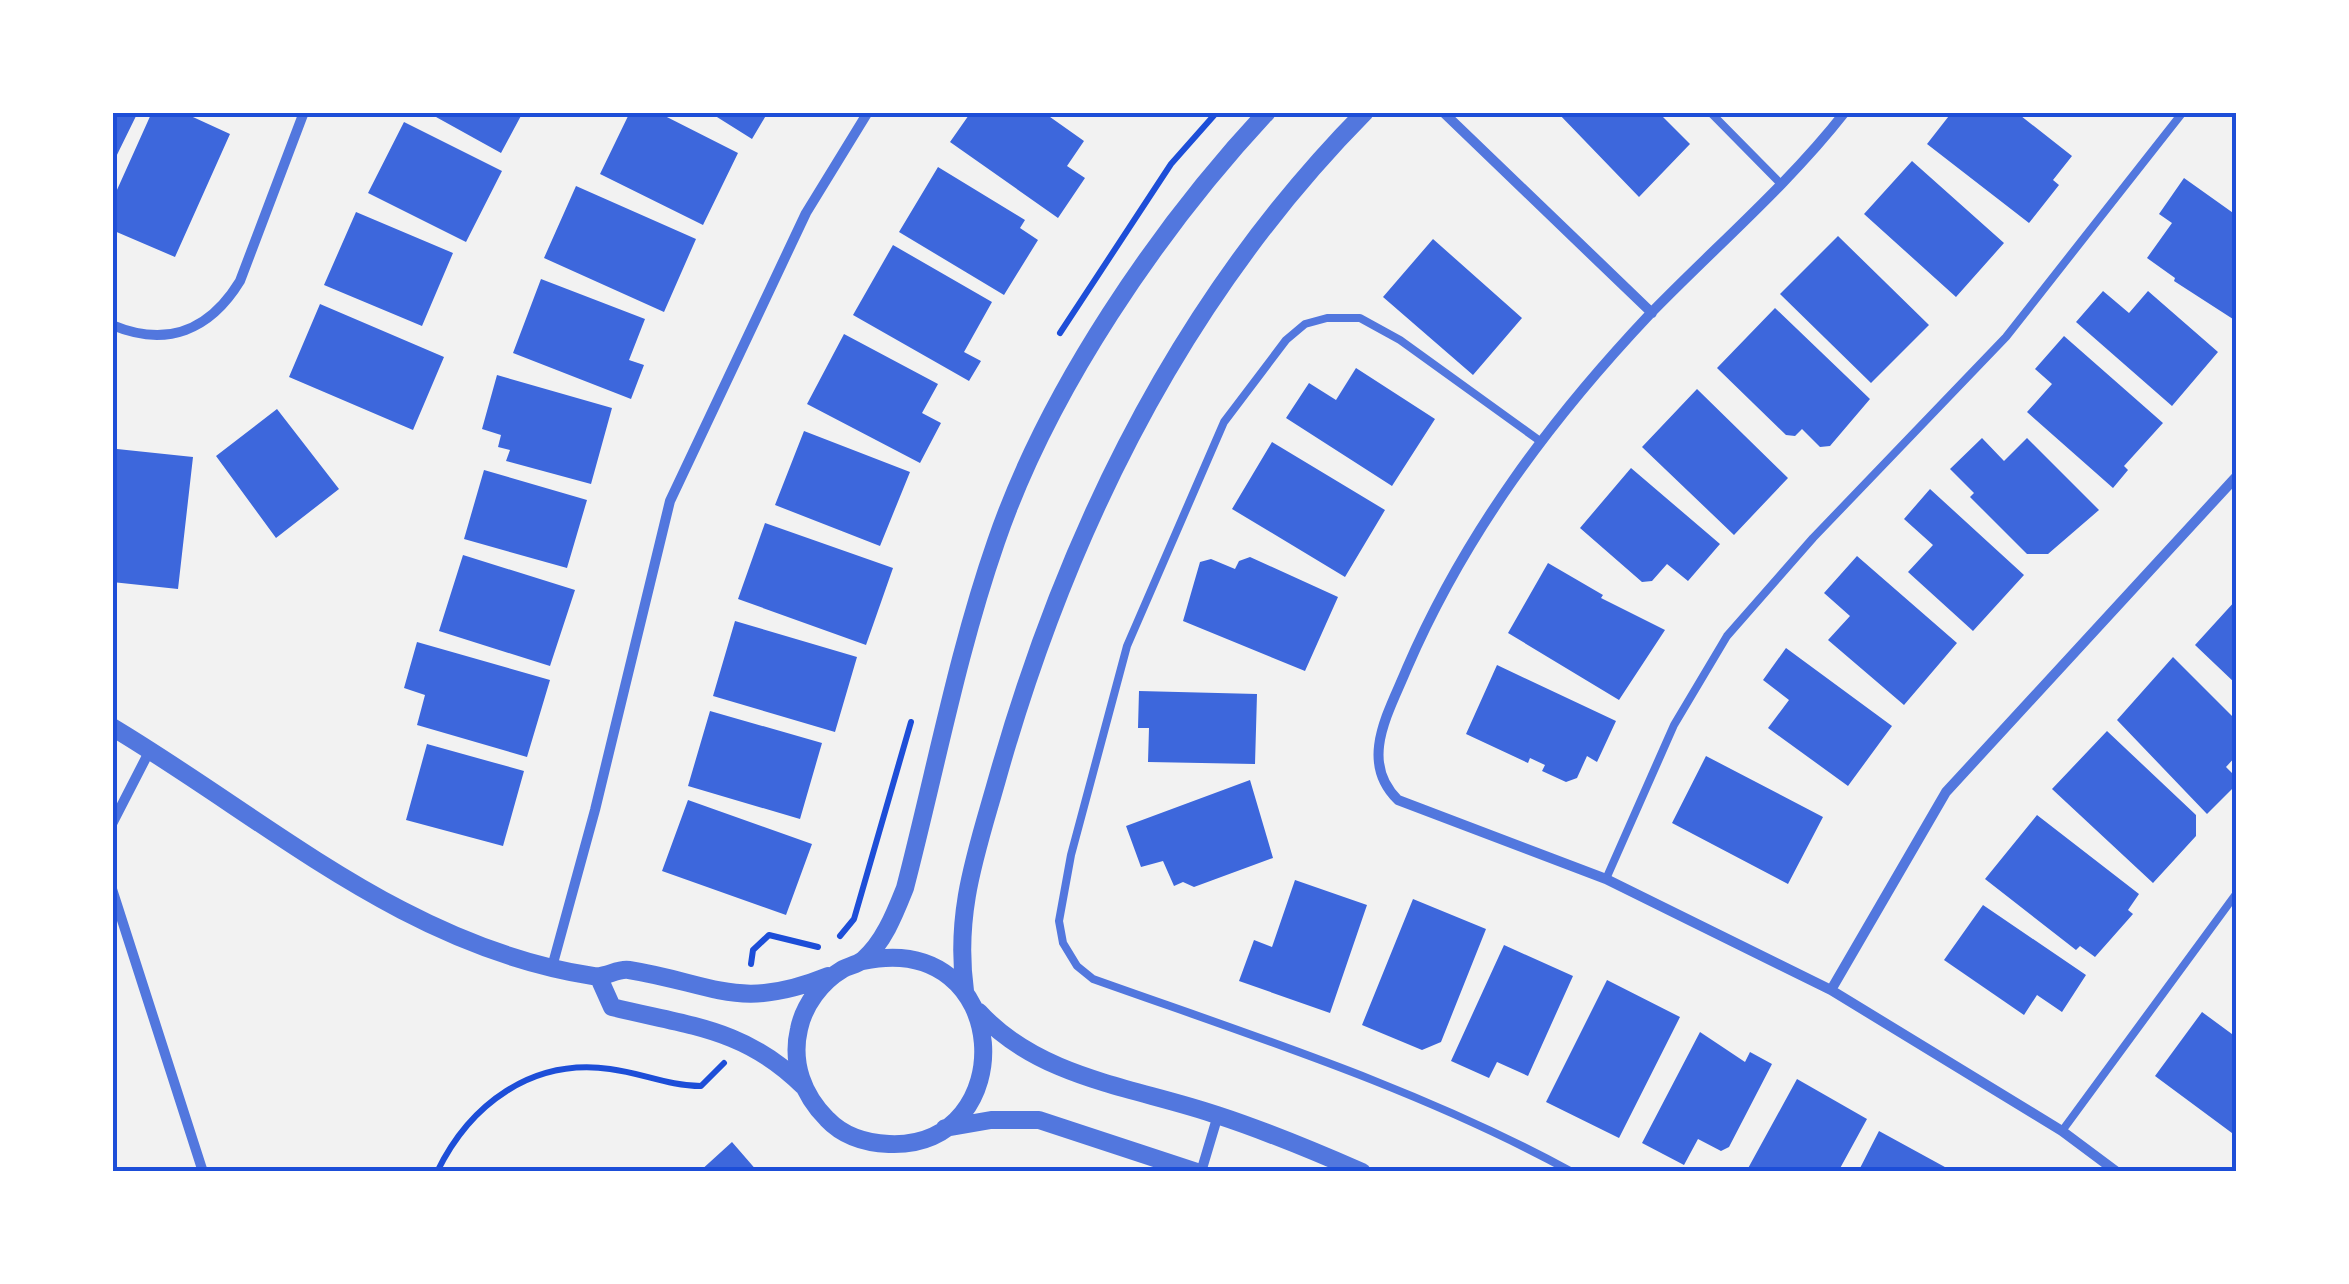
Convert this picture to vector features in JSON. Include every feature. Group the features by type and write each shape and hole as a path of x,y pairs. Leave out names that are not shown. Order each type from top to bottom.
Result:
{"street":[{"path":"112,325 146,336 176,336 203,325 225,306 240,281 304,112"},
{"path":"552,967 595,810 670,502 806,213 868,112"},
{"path":"863,960 888,927 906,888 997,538 1045,433 1098,335 1153,252 1206,178 1267,112"},
{"path":"965,991 959,948 962,905 1017,713 1104,488 1186,337 1246,248 1304,176 1365,112"},
{"path":"1443,112 1652,313"},
{"path":"1845,112 1781,184 1652,313 1540,442 1477,530 1424,628 1378,742 1379,774 1398,800 1606,879 1831,990 2062,1130 2117,1172"},
{"path":"1831,990 1946,792 2236,477"},
{"path":"112,727 298,851 416,921 552,967 599,978 624,968 744,997 795,989 863,960 886,956 930,964 965,991 1010,1043 1054,1067 1218,1115 1362,1172"},
{"path":"112,824 150,750"},
{"path":"112,889 203,1172"},
{"path":"804,1086 796,1048 802,1016 824,984 842,970"},
{"path":"599,978 612,1008 734,1036 773,1056 804,1086 832,1124 852,1137 899,1144 944,1128 991,1120 1039,1120 1199,1172 1218,1115"},
{"path":"944,1128 976,1093 984,1070 985,1046 976,1008"}],"lane":[{"path":"1710,112 1781,184"},
{"path":"1606,879 1674,725 1727,636 1813,538 2006,337 2164,143 2183,112"},
{"path":"1540,442 1400,340 1360,318 1327,318 1305,324 1286,340 1224,422 1128,646 1072,855 1059,920 1063,944 1077,966 1093,979 1378,1080 1493,1128 1572,1172"},
{"path":"2062,1130 2236,894"}],"path":[{"path":"1052,348 1070,313 1171,164 1217,112"},
{"path":"744,997 754,950 762,939 786,937 809,946 831,948 854,919 916,705"},
{"path":"437,1172 470,1116 504,1091 538,1075 607,1068 674,1086 701,1086 721,1070 734,1036"}],"building":[{"path":"112,112 138,112 112,165"},
{"path":"152,112 182,112 230,134 175,257 112,230 112,201"},
{"path":"427,112 523,112 501,153"},
{"path":"630,112 657,112 738,153 703,225 600,174"},
{"path":"709,112 768,112 752,139"},
{"path":"971,112 1043,112 1084,141 1067,166 1085,178 1058,218 950,142"},
{"path":"1557,112 1658,112 1690,144 1639,197"},
{"path":"1952,112 2016,112 2072,156 2053,180 2059,185 2029,223 1927,144"},
{"path":"404,122 502,171 466,242 368,193"},
{"path":"1912,161 2004,243 1956,297 1864,214"},
{"path":"938,167 1025,220 1020,228 1038,240 1004,295 899,232"},
{"path":"2184,178 2236,215 2236,321 2174,281 2147,258 2172,223 2159,214"},
{"path":"576,186 696,239 664,312 544,258"},
{"path":"356,212 453,253 422,326 324,285"},
{"path":"1838,236 1929,325 1871,383 1780,294"},
{"path":"1433,239 1522,318 1473,375 1383,297"},
{"path":"893,245 992,302 964,352 981,361 969,381 853,315"},
{"path":"541,279 645,319 629,360 644,365 631,399 513,353"},
{"path":"2103,291 2129,313 2148,291 2218,352 2172,406 2076,322"},
{"path":"320,304 444,357 413,430 289,377"},
{"path":"1775,308 1870,399 1830,446 1820,447 1802,429 1795,436 1786,435 1717,368"},
{"path":"844,334 938,384 922,413 941,423 920,463 807,404"},
{"path":"2064,336 2163,423 2124,466 2128,470 2113,488 2027,412 2052,384 2035,369"},
{"path":"1356,368 1435,419 1392,486 1286,418 1309,383 1336,400"},
{"path":"497,375 612,408 591,484 506,461 510,450 498,447 501,435 482,429"},
{"path":"1697,389 1788,478 1734,535 1642,447"},
{"path":"277,409 339,489 276,538 216,456"},
{"path":"804,431 910,472 880,546 775,505"},
{"path":"1982,438 2004,461 2027,438 2099,510 2048,554 2027,554 1970,497 1974,493 1950,469"},
{"path":"1272,442 1385,510 1345,577 1232,509"},
{"path":"117,449 193,457 178,589 112,582"},
{"path":"1631,468 1720,544 1688,581 1667,564 1652,581 1642,582 1580,528"},
{"path":"484,470 587,500 567,568 464,539"},
{"path":"1930,489 2024,575 1973,631 1908,572 1933,545 1904,519"},
{"path":"765,523 893,568 866,645 738,599"},
{"path":"463,555 575,590 550,666 439,631"},
{"path":"1857,556 1957,643 1904,705 1828,640 1850,616 1824,593"},
{"path":"1250,557 1338,597 1305,671 1183,621 1200,562 1211,559 1235,569 1239,561"},
{"path":"1548,563 1603,595 1601,598 1665,630 1619,700 1508,633"},
{"path":"2236,600 2236,684 2195,645"},
{"path":"735,621 857,657 835,732 713,696"},
{"path":"417,642 550,680 527,757 417,725 425,695 404,688"},
{"path":"1786,648 1892,726 1848,786 1768,728 1789,700 1763,680"},
{"path":"2173,657 2236,720 2236,756 2226,767 2236,777 2236,785 2207,814 2117,720"},
{"path":"1497,665 1616,721 1597,762 1587,756 1577,778 1566,782 1542,771 1545,765 1530,758 1528,763 1466,734"},
{"path":"1139,691 1257,694 1255,764 1148,762 1149,728 1138,728"},
{"path":"710,711 822,743 800,819 688,786"},
{"path":"2107,731 2196,815 2196,836 2153,883 2052,789"},
{"path":"427,744 524,771 503,846 406,820"},
{"path":"1706,756 1823,817 1788,884 1672,823"},
{"path":"1250,780 1273,858 1194,887 1183,882 1174,886 1163,861 1141,867 1126,826"},
{"path":"688,800 812,844 786,915 662,871"},
{"path":"2037,815 2139,894 2128,910 2133,914 2095,957 2080,946 2076,950 1985,879"},
{"path":"1295,880 1367,905 1330,1013 1239,981 1254,940 1272,947"},
{"path":"1413,899 1486,929 1441,1042 1422,1050 1362,1025"},
{"path":"1983,905 2086,975 2062,1012 2037,995 2024,1015 1944,960"},
{"path":"1504,945 1573,976 1528,1076 1497,1062 1489,1078 1451,1061"},
{"path":"1607,980 1680,1017 1619,1138 1546,1102"},
{"path":"2202,1012 2236,1037 2236,1136 2155,1076"},
{"path":"1700,1032 1745,1062 1750,1052 1772,1064 1729,1147 1721,1151 1698,1139 1684,1165 1642,1143"},
{"path":"1797,1079 1867,1119 1838,1172 1746,1172"},
{"path":"1879,1131 1954,1172 1858,1172"},
{"path":"732,1142 758,1172 699,1172"}]}
